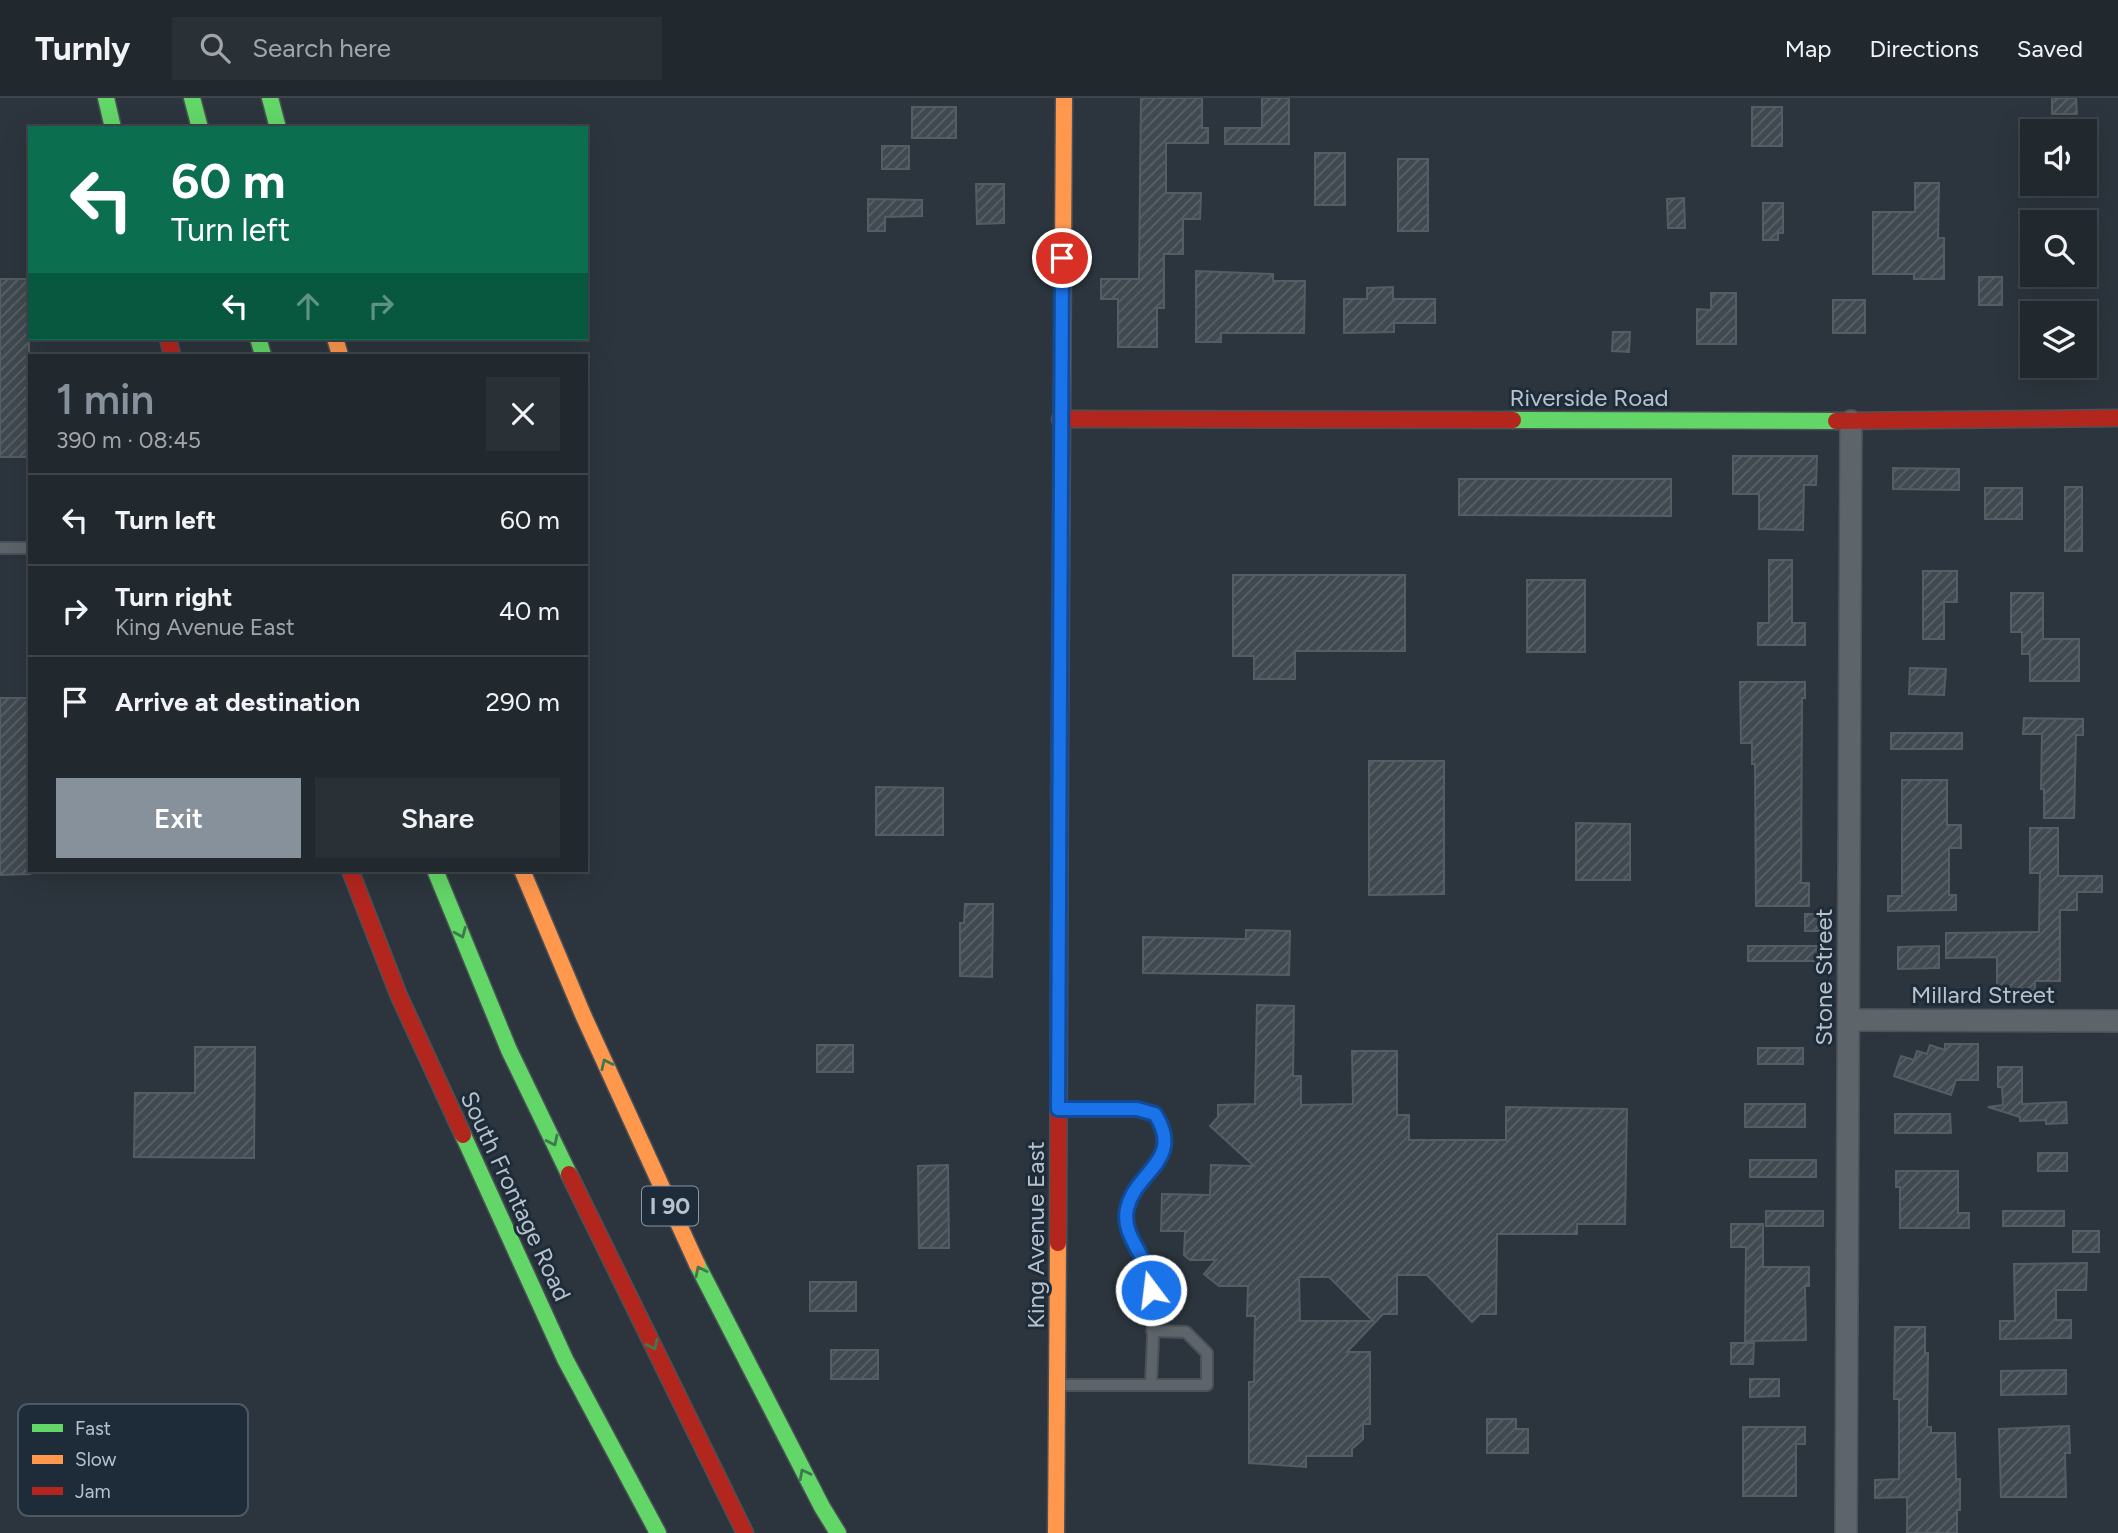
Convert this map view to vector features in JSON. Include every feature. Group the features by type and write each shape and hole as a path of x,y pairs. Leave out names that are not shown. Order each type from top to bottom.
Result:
{"main road":[{"path":"106,98 113,126"},
{"path":"192,98 199,126"},
{"path":"270,98 277,126"},
{"name":"King Avenue East","path":"1056,1533 1060,418 1064,98"},
{"name":"Riverside Road","path":"1060,418 1851,421 2118,418"},
{"name":"South Frontage Road","path":"351,872 399,996 565,1359 658,1533"},
{"path":"436,872 509,1050 745,1533"},
{"name":"I 90","path":"523,872 584,1017 701,1273 838,1533"}],"street":[{"name":"Stone Street","path":"1846,1533 1851,421"},
{"name":"Millard Street","path":"1849,1020 2118,1021"}],"lane":[{"path":"0,548 28,548"},
{"path":"1058,1109 1137,1109 1155,1114 1163,1127 1161,1160 1135,1191 1127,1209 1130,1238 1148,1271 1152,1331 1151,1385"},
{"path":"1057,1385 1207,1385 1207,1353 1186,1332 1152,1331"}],"building":[{"path":"1141,98 1202,98 1202,128 1208,128 1208,143 1166,143 1166,193 1201,193 1200,219 1183,219 1183,254 1164,254 1164,308 1157,308 1157,347 1118,347 1118,299 1101,299 1101,279 1139,279"},
{"path":"1262,98 1289,98 1289,144 1225,144 1225,128 1262,128"},
{"path":"2052,98 2076,98 2077,114 2052,114"},
{"path":"912,107 956,107 956,138 912,138"},
{"path":"1752,107 1782,107 1782,146 1752,146"},
{"path":"882,146 909,146 909,169 882,169"},
{"path":"1315,153 1345,153 1345,205 1315,205"},
{"path":"1398,159 1428,159 1428,231 1398,231"},
{"path":"1915,183 1939,183 1938,238 1944,238 1944,279 1914,279 1914,274 1873,274 1873,212 1915,212"},
{"path":"976,184 1004,184 1004,223 977,224"},
{"path":"1684,198 1685,228 1668,228 1667,199"},
{"path":"868,199 922,200 922,216 885,217 885,231 868,231"},
{"path":"1763,203 1783,203 1783,233 1778,233 1778,240 1763,240"},
{"path":"1196,271 1273,274 1273,281 1305,281 1304,333 1221,333 1221,342 1196,342"},
{"path":"1979,277 2002,277 2002,305 1979,305"},
{"path":"0,279 28,279 28,457 0,457"},
{"path":"1393,287 1393,299 1435,299 1435,323 1394,323 1394,332 1344,333 1344,299 1367,299 1367,288"},
{"path":"1711,293 1736,293 1736,344 1697,344 1697,309 1711,310"},
{"path":"1833,300 1865,300 1865,333 1833,333"},
{"path":"1613,332 1630,332 1629,352 1612,351"},
{"path":"1733,456 1817,456 1816,485 1804,485 1803,530 1759,529 1759,494 1733,494"},
{"path":"1893,468 1959,469 1959,490 1893,489"},
{"path":"1459,479 1671,479 1671,516 1459,515"},
{"path":"2065,487 2082,487 2082,551 2065,551"},
{"path":"1985,488 2022,488 2022,519 1985,519"},
{"path":"1769,560 1792,560 1792,623 1805,623 1805,645 1758,645 1758,623 1769,623"},
{"path":"1923,571 1957,571 1957,602 1944,602 1944,639 1923,639"},
{"path":"1233,575 1405,575 1405,651 1295,651 1295,679 1254,679 1254,656 1233,656"},
{"path":"1527,580 1585,580 1585,652 1527,652"},
{"path":"2011,593 2043,593 2043,639 2079,639 2079,681 2030,681 2030,654 2022,654 2022,632 2011,632"},
{"path":"1910,668 1946,669 1944,695 1909,694"},
{"path":"1740,682 1805,682 1805,698 1802,698 1801,883 1809,883 1809,906 1756,906 1755,764 1752,764 1752,743 1741,743"},
{"path":"0,698 28,698 30,874 0,875"},
{"path":"2024,718 2083,719 2083,735 2076,735 2074,818 2044,818 2044,789 2041,789 2042,734 2023,734"},
{"path":"1891,733 1962,733 1962,749 1891,749"},
{"path":"1369,761 1444,761 1444,894 1369,895"},
{"path":"1902,780 1947,780 1947,825 1961,825 1961,848 1949,848 1949,895 1956,895 1956,910 1888,911 1888,896 1902,896"},
{"path":"876,787 943,788 943,835 876,835"},
{"path":"1576,823 1630,824 1630,880 1576,880"},
{"path":"2030,828 2058,828 2058,876 2102,876 2102,892 2077,892 2077,910 2060,910 2060,981 2035,981 2035,990 1997,990 1997,957 1946,958 1946,933 2039,932 2040,873 2030,873"},
{"path":"965,904 993,904 992,977 960,976 960,923 964,923"},
{"path":"1805,914 1825,914 1825,931 1805,931"},
{"path":"1246,930 1290,931 1289,975 1143,973 1143,937 1246,939"},
{"path":"1748,946 1819,946 1819,961 1748,961"},
{"path":"1939,946 1939,968 1898,969 1898,947"},
{"path":"1257,1005 1294,1006 1293,1076 1301,1076 1301,1105 1353,1104 1352,1051 1397,1051 1397,1115 1409,1115 1409,1140 1506,1140 1506,1107 1627,1109 1625,1224 1577,1224 1577,1234 1497,1234 1496,1314 1480,1314 1472,1322 1427,1275 1397,1275 1397,1314 1383,1314 1347,1352 1370,1352 1370,1424 1363,1424 1363,1439 1352,1449 1352,1456 1306,1456 1306,1467 1249,1463 1249,1382 1254,1382 1255,1316 1247,1316 1248,1286 1219,1286 1204,1274 1216,1260 1190,1260 1184,1255 1185,1231 1161,1231 1162,1194 1210,1195 1211,1165 1254,1166 1210,1126 1218,1117 1218,1105 1255,1104","holes":["1299,1277 1329,1277 1373,1321 1300,1321"]},
{"path":"1945,1044 1978,1044 1978,1080 1956,1080 1951,1095 1894,1076 1901,1056 1914,1060 1917,1051 1927,1054 1930,1045 1945,1050"},
{"path":"817,1045 853,1045 853,1072 817,1072"},
{"path":"195,1047 255,1047 254,1158 134,1157 135,1093 195,1093"},
{"path":"1758,1048 1803,1048 1803,1064 1758,1064"},
{"path":"1998,1067 2022,1067 2022,1104 2066,1102 2067,1123 2046,1124 2046,1120 2020,1121 2020,1117 1988,1107 2003,1105 2002,1087 1998,1087"},
{"path":"1745,1104 1805,1104 1805,1127 1745,1127"},
{"path":"1895,1114 1950,1114 1951,1133 1895,1133"},
{"path":"2038,1153 2067,1153 2067,1171 2038,1171"},
{"path":"1750,1160 1816,1160 1816,1177 1750,1177"},
{"path":"948,1165 949,1248 919,1248 918,1166"},
{"path":"1896,1171 1958,1171 1958,1213 1969,1213 1969,1228 1900,1228 1900,1187 1896,1187"},
{"path":"1766,1211 1823,1211 1823,1226 1766,1226"},
{"path":"2003,1211 2064,1211 2064,1226 2003,1226"},
{"path":"1731,1224 1763,1224 1763,1267 1809,1267 1809,1286 1805,1286 1806,1340 1745,1341 1746,1247 1731,1247"},
{"path":"2073,1231 2099,1231 2099,1252 2073,1252"},
{"path":"2087,1263 2086,1290 2056,1290 2056,1320 2071,1320 2071,1338 2000,1339 2000,1321 2015,1321 2014,1264"},
{"path":"810,1282 856,1282 856,1311 810,1311"},
{"path":"1895,1327 1925,1327 1925,1353 1928,1353 1927,1427 1931,1427 1931,1433 1955,1433 1956,1479 1960,1479 1957,1533 1907,1533 1907,1497 1875,1498 1875,1480 1899,1479 1899,1399 1894,1399"},
{"path":"1731,1343 1754,1343 1753,1364 1731,1364"},
{"path":"831,1350 878,1350 878,1379 831,1379"},
{"path":"2066,1370 2066,1394 2001,1395 2001,1371"},
{"path":"1750,1379 1779,1379 1779,1396 1750,1397"},
{"path":"1487,1419 1516,1419 1516,1429 1528,1429 1528,1453 1487,1453"},
{"path":"2069,1426 2070,1453 2065,1453 2066,1497 2001,1497 1999,1429"},
{"path":"1743,1427 1805,1427 1805,1444 1796,1444 1796,1496 1743,1496"}],"traffic: fast":[{"path":"106,98 113,126"},
{"path":"192,98 199,126"},
{"path":"270,98 277,126"},
{"path":"259,340 263,354"},
{"path":"1513,420 1836,421"},
{"path":"436,872 509,1050 569,1174"},
{"path":"463,1135 565,1359 658,1533"},
{"path":"697,1264 822,1507 838,1533"}],"traffic: slow":[{"path":"1060,730 1064,98"},
{"path":"336,340 340,354"},
{"path":"523,872 584,1017 697,1264"},
{"path":"1056,1533 1058,1243"}],"traffic: jam":[{"path":"168,340 172,354"},
{"path":"1836,421 2118,418"},
{"path":"1060,419 1513,420"},
{"path":"1058,1243 1060,730"},
{"path":"351,872 399,996 463,1135"},
{"path":"569,1174 745,1533"}],"route":[{"path":"1062,258 1058,1109 1137,1109 1155,1114 1163,1127 1161,1160 1135,1191 1127,1209 1130,1238 1148,1271 1151,1290"}]}
